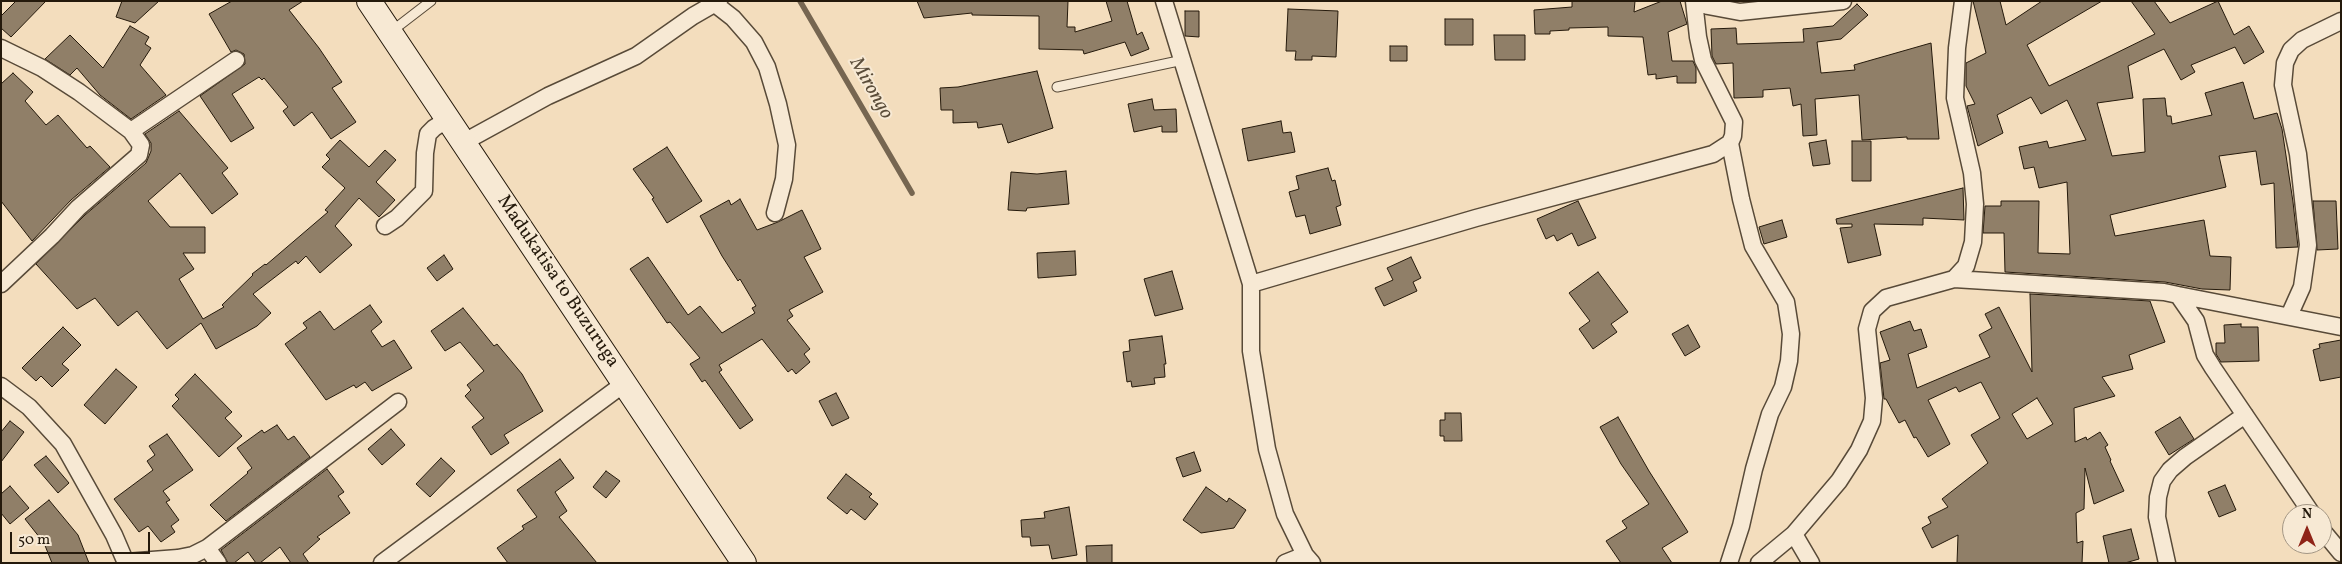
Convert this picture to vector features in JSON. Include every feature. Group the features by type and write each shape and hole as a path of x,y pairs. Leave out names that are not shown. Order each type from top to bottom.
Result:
{"main road":[{"name":"Madukatisa to Buzuruga","path":"369,1 626,383 744,563"}],"street":[{"path":"1164,1 1250,284 1252,351 1267,449 1285,514 1309,559 1284,563"},
{"path":"1250,284 1476,218 1714,154 1730,143 1734,136 1734,122 1704,60 1698,37 1694,1 1708,6 1740,12 1843,1"},
{"path":"1954,279 1966,266 1973,242 1975,204 1972,172 1955,98 1957,48 1964,1"},
{"path":"464,142 548,96 636,56 693,16 717,2 754,42 767,67 778,104 787,145 784,179 775,213"},
{"path":"2290,316 2302,287 2308,245 2298,154 2283,85 2285,63 2291,50 2302,40 2341,21"},
{"path":"1,48 49,73 131,131 141,145 139,155 78,208 52,236 1,284"},
{"path":"131,131 236,60"},
{"path":"385,226 397,218 424,190 425,153 428,134 448,120"},
{"path":"1729,563 1741,526 1754,469 1770,414 1783,386 1789,361 1791,334 1786,302 1754,246 1741,199 1730,143"},
{"path":"1758,563 1794,534 1839,481 1859,450 1872,421 1874,398 1866,329 1872,311 1886,298 1954,279 2164,292 2341,327"},
{"path":"2178,295 2196,321 2206,355 2213,368 2305,504"},
{"path":"383,562 626,383"},
{"path":"1,386 29,407 63,444 114,535 126,563 178,558 207,548 398,402"},
{"path":"2167,563 2157,517 2158,497 2162,481 2170,470 2185,457 2245,415"},
{"path":"1794,534 1811,563"},
{"path":"2332,542 2341,553"},
{"path":"207,548 218,563"}],"lane":[{"path":"390,33 431,1"},
{"path":"1058,88 1183,60"}],"building":[{"path":"16,1 46,1 11,37 1,28 1,16"},
{"path":"122,1 159,1 135,23 116,17"},
{"path":"232,1 303,1 289,10 319,48 342,82 332,88 356,122 331,139 312,112 294,126 283,111 288,107 264,78 262,80 259,77 232,94 254,128 231,142 200,96 245,64 244,54 236,50 231,52 209,14"},
{"path":"917,1 1068,1 1067,27 1075,27 1075,32 1112,21 1106,1 1127,1 1137,35 1142,32 1149,49 1131,56 1125,42 1084,54 1083,50 1039,49 1039,16 972,15 972,13 924,18"},
{"path":"1572,1 1635,1 1634,12 1662,1 1680,1 1687,24 1668,32 1672,61 1693,61 1696,68 1696,83 1677,83 1677,76 1656,79 1656,74 1648,75 1643,37 1608,36 1608,27 1569,28 1569,30 1550,31 1550,34 1535,34 1534,10 1572,7"},
{"path":"1973,1 2000,1 2006,25 2042,1 2102,1 2027,45 2049,86 2155,34 2131,1 2154,1 2170,23 2218,1 2234,35 2249,26 2264,52 2244,64 2235,47 2191,65 2195,72 2181,80 2164,49 2128,66 2133,98 2097,103 2112,156 2145,152 2143,99 2165,98 2167,116 2171,116 2172,124 2212,115 2205,93 2243,82 2254,119 2277,113 2282,129 2298,247 2276,248 2274,183 2261,185 2256,151 2219,156 2226,187 2110,215 2115,236 2204,220 2210,256 2231,257 2230,290 2202,289 2165,282 2005,272 2004,233 1983,233 1985,206 2001,206 2001,201 2039,201 2038,253 2070,254 2067,182 2039,188 2034,167 2024,169 2019,147 2047,141 2049,148 2086,140 2067,100 2041,114 2031,97 1997,115 2003,133 1978,146 1967,106 1975,104 1966,86 1966,63 1986,53"},
{"path":"1857,4 1868,15 1841,39 1817,42 1821,73 1855,70 1854,65 1931,43 1939,139 1907,139 1907,137 1862,140 1859,95 1815,99 1817,135 1803,136 1801,104 1793,106 1790,88 1763,90 1763,97 1734,98 1733,63 1716,64 1712,56 1711,29 1736,28 1737,44 1804,42 1803,29 1833,26"},
{"path":"1288,9 1338,11 1336,57 1312,56 1312,60 1295,60 1296,51 1286,51"},
{"path":"1185,11 1199,11 1199,37 1185,36"},
{"path":"1445,19 1473,19 1473,45 1445,45"},
{"path":"130,26 149,37 145,44 151,48 140,65 166,95 131,119 100,95 77,68 70,75 45,59 70,35 103,68"},
{"path":"1494,35 1525,35 1525,60 1495,60"},
{"path":"1390,46 1407,46 1407,61 1390,61"},
{"path":"1037,71 1053,128 1008,143 1002,124 978,128 977,122 953,123 953,110 941,110 940,88 958,87"},
{"path":"13,73 33,92 25,101 46,125 58,115 87,148 90,146 110,167 71,200 32,241 1,201 1,84"},
{"path":"1152,99 1154,110 1176,109 1177,132 1162,132 1162,126 1134,132 1128,104"},
{"path":"179,111 228,168 222,173 238,194 212,214 180,173 148,201 170,227 205,227 205,253 183,253 194,269 179,279 203,319 224,307 222,305 252,274 266,265 328,212 325,210 345,188 322,167 330,159 326,155 340,140 369,167 385,150 396,160 376,182 395,200 379,217 359,198 335,226 352,245 320,273 306,256 298,264 296,261 253,294 271,313 257,326 216,349 201,323 167,349 137,311 118,326 95,298 77,309 36,264 85,215 146,163 151,151 151,143 145,134"},
{"path":"1281,121 1283,133 1291,132 1295,152 1248,161 1242,129"},
{"path":"1826,140 1830,164 1813,166 1809,143"},
{"path":"1852,141 1871,141 1871,181 1852,181"},
{"path":"667,147 702,201 667,223 652,199 654,198 633,169"},
{"path":"1328,168 1332,181 1335,180 1341,205 1336,207 1341,225 1310,234 1305,215 1296,217 1289,192 1299,189 1296,176"},
{"path":"1066,171 1069,204 1027,208 1026,211 1008,210 1011,172 1037,174"},
{"path":"1963,188 1964,220 1923,218 1923,225 1874,224 1881,255 1848,263 1840,228 1852,227 1852,224 1837,224 1836,219"},
{"path":"740,199 757,230 802,210 821,249 804,257 823,292 789,310 793,316 787,320 810,349 804,354 810,362 796,374 792,369 788,372 762,339 719,365 722,370 719,372 753,420 740,429 705,380 702,382 690,364 700,358 670,322 667,323 630,269 648,257 688,315 700,306 722,333 755,313 752,308 756,306 740,279 738,281 722,256 700,216 729,200 731,205"},
{"path":"1578,201 1596,238 1578,246 1572,233 1557,241 1554,235 1546,239 1537,219"},
{"path":"2313,201 2336,201 2338,249 2317,250"},
{"path":"1782,220 1787,237 1764,244 1759,227"},
{"path":"1075,251 1076,275 1038,278 1037,253"},
{"path":"444,255 453,269 437,281 427,268"},
{"path":"1411,257 1421,278 1413,282 1417,291 1384,306 1375,288 1393,280 1387,268"},
{"path":"1172,271 1183,309 1155,316 1144,279"},
{"path":"1598,272 1628,312 1611,324 1617,332 1593,349 1579,329 1590,321 1569,293"},
{"path":"2030,294 2150,301 2165,342 2129,355 2133,369 2102,377 2115,396 2074,408 2075,442 2086,437 2087,440 2100,432 2108,445 2105,447 2124,491 2094,504 2085,468 2084,509 2076,513 2077,543 2083,541 2082,563 1957,563 1958,535 1932,548 1922,528 1931,523 1928,517 1948,507 1942,499 1988,463 1971,435 2000,418 1981,382 1959,392 1956,387 1928,400 1950,444 1928,457 1916,437 1914,438 1905,420 1899,423 1886,399 1884,399 1880,363 1890,360 1880,332 1910,321 1914,331 1921,329 1927,347 1908,354 1917,388 1990,357 1979,335 1992,328 1985,314 1999,307 2032,372","holes":["2037,398 2053,424 2027,439 2012,414"]},
{"path":"370,305 382,322 371,331 382,347 394,340 412,368 372,391 365,382 356,388 354,385 326,400 285,344 307,328 303,323 320,311 334,330"},
{"path":"463,308 494,346 497,344 522,374 543,411 504,435 509,443 491,455 472,427 484,418 465,396 471,390 467,385 484,371 460,342 445,351 431,331"},
{"path":"2241,324 2241,327 2258,327 2259,361 2221,362 2216,354 2216,343 2225,343 2224,325"},
{"path":"1688,325 1700,347 1685,356 1672,334"},
{"path":"63,327 81,345 62,364 69,370 52,387 41,376 36,381 22,368"},
{"path":"1162,336 1166,364 1164,364 1165,377 1154,378 1155,384 1132,387 1131,381 1127,382 1123,352 1130,351 1129,340"},
{"path":"2341,340 2341,377 2320,381 2313,350 2320,348 2319,344"},
{"path":"116,369 137,387 105,424 84,405"},
{"path":"195,374 232,412 225,418 242,436 219,457 172,406 179,399 175,395"},
{"path":"836,393 849,418 832,426 819,401"},
{"path":"1445,413 1461,413 1462,441 1444,441 1444,436 1440,436 1440,420 1445,420"},
{"path":"1618,417 1649,471 1688,532 1662,548 1672,563 1621,563 1606,541 1627,528 1622,521 1649,504 1621,464 1600,427"},
{"path":"2180,417 2194,439 2169,455 2155,432"},
{"path":"10,421 24,432 1,462 1,432"},
{"path":"277,425 288,440 294,436 310,457 226,521 210,505 252,468 237,448 262,430 264,433"},
{"path":"391,429 405,445 382,465 368,449"},
{"path":"167,434 193,470 163,491 170,500 166,502 179,520 171,526 175,532 161,542 148,526 139,532 114,499 153,470 147,461 155,455 149,446"},
{"path":"1194,452 1201,471 1183,477 1176,458"},
{"path":"46,456 69,483 58,493 34,465"},
{"path":"441,458 455,471 430,497 416,484"},
{"path":"560,459 574,478 555,492 567,511 559,517 597,563 508,563 497,548 524,529 522,526 537,517 517,490"},
{"path":"327,469 344,492 338,496 350,513 317,537 320,539 303,554 309,563 291,563 280,547 260,563 256,563 248,552 234,563 228,563 221,550"},
{"path":"606,471 620,481 606,498 593,487"},
{"path":"846,474 872,494 869,497 878,504 865,520 851,509 847,514 827,498"},
{"path":"2225,485 2236,510 2219,517 2208,492"},
{"path":"10,486 29,508 10,524 1,513 1,494"},
{"path":"1206,487 1227,502 1229,498 1246,510 1234,528 1201,533 1183,520"},
{"path":"49,500 78,535 89,563 52,563 44,543 25,519"},
{"path":"1069,507 1077,555 1052,559 1049,545 1031,546 1030,537 1022,537 1021,520 1045,518 1044,512"},
{"path":"2131,529 2139,559 2125,563 2109,563 2103,536"},
{"path":"1112,545 1112,563 1087,563 1086,546"}],"waterway":[{"name":"Mirongo","path":"800,1 912,193"}]}
